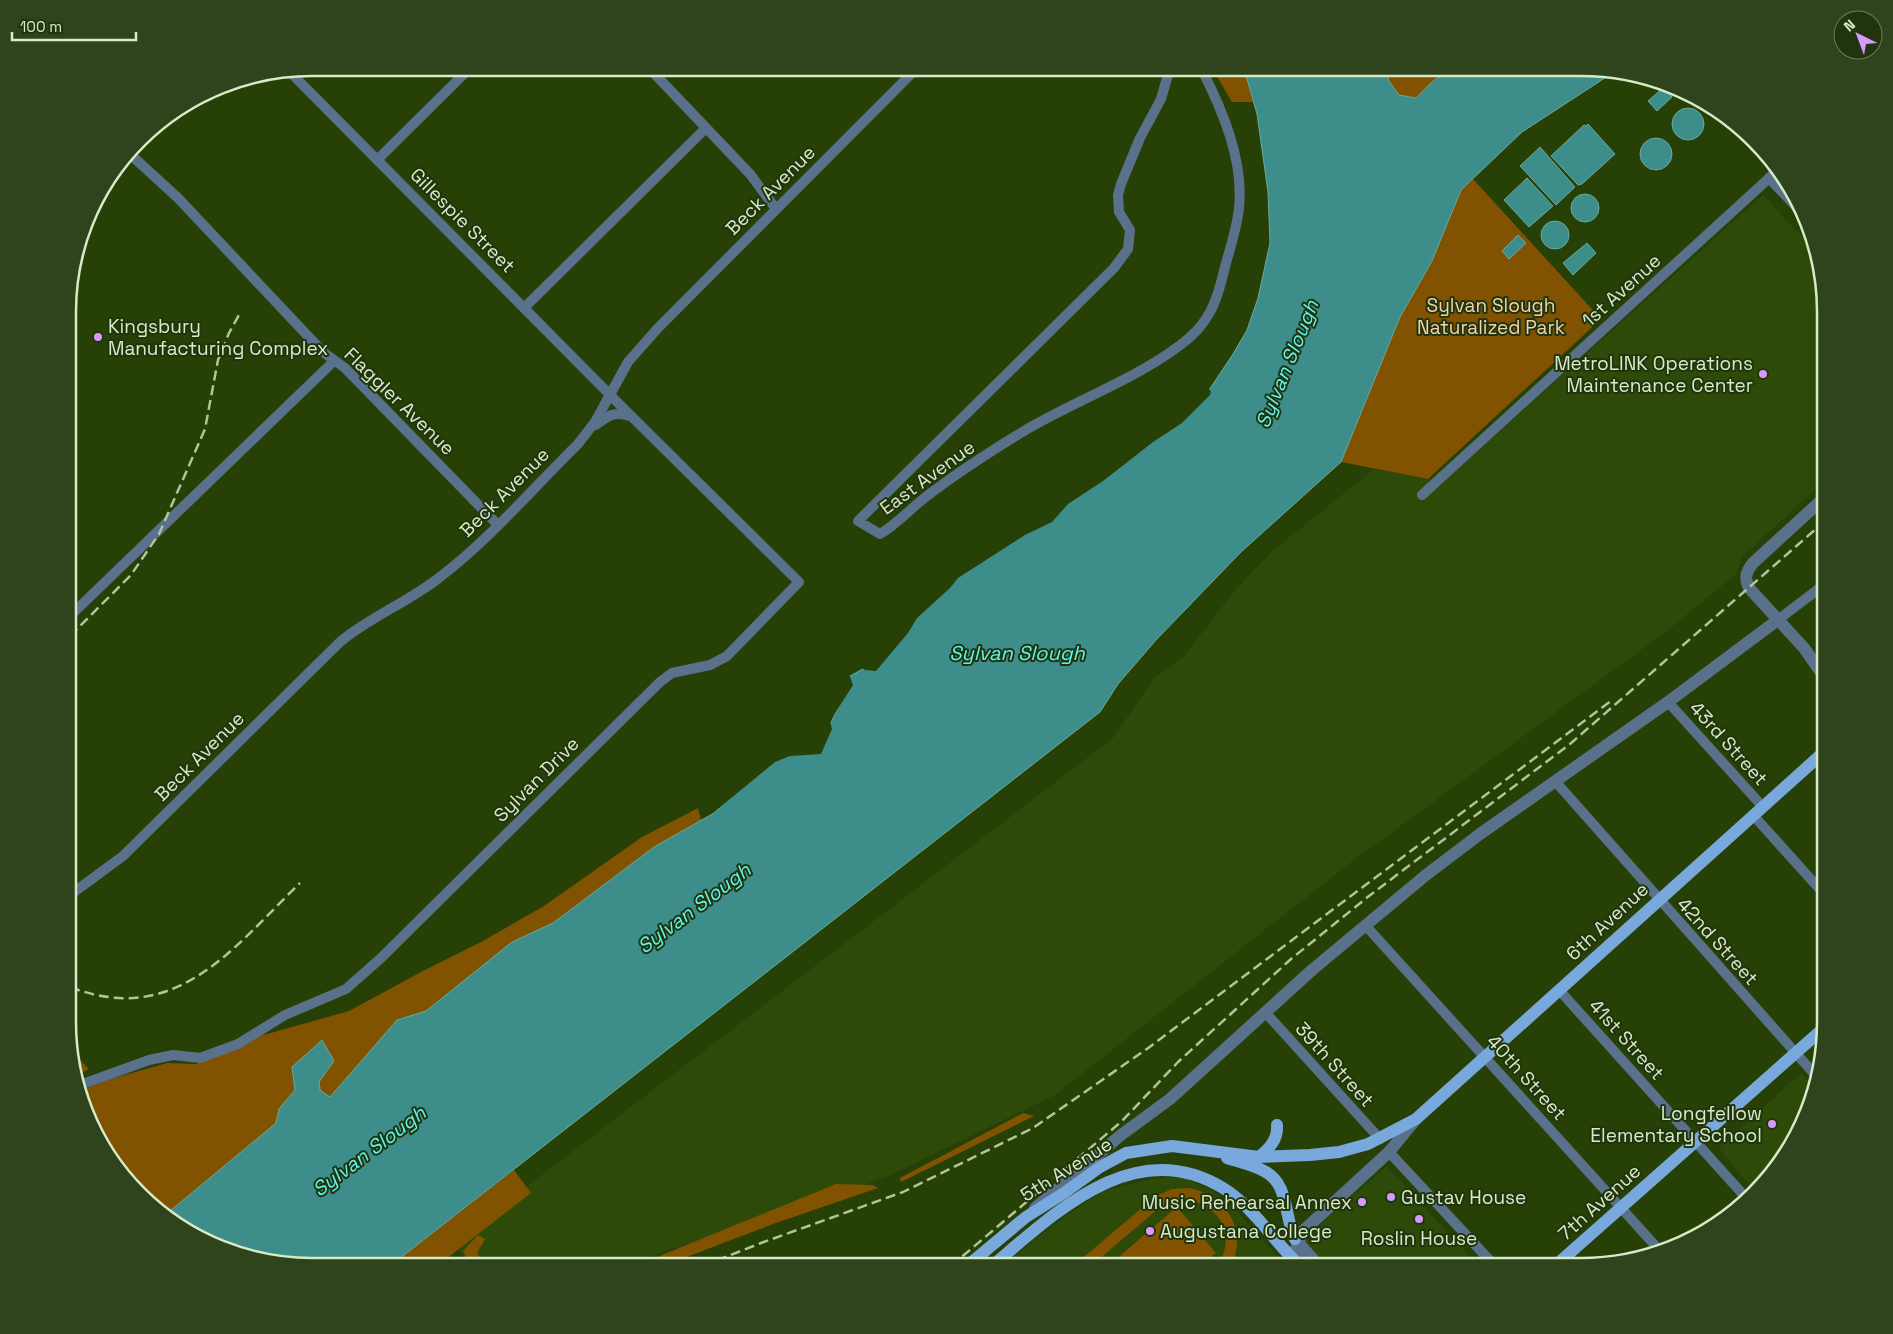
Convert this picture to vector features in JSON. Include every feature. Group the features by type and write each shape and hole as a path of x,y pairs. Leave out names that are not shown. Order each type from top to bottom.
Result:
{"main road":[{"name":"6th Avenue","path":"1201,1148 1260,1156 1310,1155 1339,1152 1368,1144 1416,1119 1560,991 1658,899 1817,758"},
{"name":"7th Avenue","path":"1564,1258 1816,1035"},
{"path":"1260,1156 1278,1134 1277,1125"},
{"name":"5th Avenue","path":"977,1258 1026,1217 1100,1167 1126,1153 1172,1146 1201,1148"},
{"path":"1201,1148 1271,1175 1282,1188 1287,1219 1296,1240"},
{"name":"5th Avenue","path":"1002,1258 1095,1187 1108,1180 1136,1171 1166,1170 1180,1170 1197,1175 1224,1188 1246,1208 1293,1258"}],"street":[{"path":"377,160 462,76"},
{"path":"657,76 750,174 776,209"},
{"name":"Beck Avenue","path":"76,890 123,856 340,642 368,621 440,578 497,524 586,434 638,349 909,76"},
{"name":"East Avenue","path":"1168,76 1161,99 1140,138 1118,195 1120,212 1130,230 1128,249 1114,268 858,522 880,534 928,494 1027,429 1163,356 1190,337 1211,313 1217,300 1239,208 1238,183 1224,120 1205,76"},
{"name":"Gillespie Street","path":"295,77 610,394"},
{"path":"525,307 706,128"},
{"name":"Flaggler Avenue","path":"134,158 178,198 322,352 359,382 497,524"},
{"name":"1st Avenue","path":"1422,495 1772,175"},
{"path":"1769,178 1786,196"},
{"path":"76,610 334,360"},
{"name":"Sylvan Drive","path":"84,1083 149,1060 174,1055 200,1058 238,1044 285,1015 346,989 381,958 660,682 672,673 710,665 727,656 799,582 610,394"},
{"path":"586,434 610,415 621,412 632,416"},
{"path":"1817,504 1753,563 1747,572 1746,580 1749,588 1817,663"},
{"path":"1026,1217 1055,1189 1170,1099 1265,1012 1446,860 1668,702 1817,590"},
{"name":"43rd Street","path":"1668,702 1817,885"},
{"name":"42nd Street","path":"1555,781 1811,1071"},
{"name":"40th Street","path":"1366,926 1655,1245"},
{"name":"41st Street","path":"1560,991 1742,1194"},
{"name":"39th Street","path":"1265,1012 1380,1138"},
{"name":"6th Avenue","path":"1296,1240 1303,1231 1390,1152 1416,1119"},
{"path":"1390,1152 1488,1258"},
{"path":"1296,1240 1298,1258"},
{"path":"1296,1240 1312,1258"}],"shaded area":[{"path":"1763,195 1805,240 1815,282 1817,313 1817,487 1742,557 1737,573 1667,631 1350,863 1055,1095 887,1177 647,1258 464,1258 458,1249 484,1219 1113,738 1154,678 1184,656 1235,590 1276,548 1374,469 1428,479 1437,488"},
{"name":"Longfellow Elementary School","path":"1801,1073 1809,1082 1799,1112 1785,1140 1751,1186 1718,1148"},
{"name":"Augustana College","path":"1387,1166 1471,1258 1319,1258 1305,1242 1306,1237"},
{"name":"Augustana College","path":"1155,1178 1184,1178 1210,1189 1231,1205 1279,1258 1012,1258 1065,1216 1103,1191"}],"green space":[{"path":"1217,76 1245,76 1247,79 1253,102 1232,102"},
{"path":"1387,76 1442,76 1431,83 1416,99 1399,95"},
{"name":"Sylvan Slough Naturalized Park","path":"1473,179 1601,319 1428,479 1341,462 1400,317 1432,261 1461,190"},
{"path":"698,808 701,820 654,847 553,924 512,942 340,1108 172,1211 145,1189 108,1140 94,1112 86,1089 114,1078 167,1063 196,1064 240,1048 260,1036 349,1011 481,942 544,906 642,837"},
{"path":"79,1059 89,1069 82,1073"},
{"path":"1023,1113 1034,1116 901,1182 900,1178"},
{"path":"514,1170 531,1193 447,1258 400,1258"},
{"path":"836,1184 873,1185 878,1188 773,1224 684,1258 655,1258"},
{"path":"1188,1188 1201,1192 1223,1206 1235,1228 1237,1240 1234,1258 1221,1258 1224,1251 1226,1236 1222,1223 1213,1212 1202,1204 1188,1200 1173,1202 1158,1209 1100,1258 1082,1258 1156,1196 1172,1189"},
{"path":"1177,1207 1216,1253 1210,1258 1117,1258"},
{"path":"478,1235 485,1239 477,1253 480,1258 466,1258 463,1251"}],"water":[{"name":"Sylvan Slough","path":"1245,76 1387,76 1399,95 1416,98 1440,76 1605,78 1522,132 1461,190 1432,261 1400,317 1341,462 1241,552 1156,640 1118,684 1100,712 400,1258 313,1258 282,1256 251,1250 222,1240 194,1226 171,1210 276,1123 279,1109 295,1090 292,1067 322,1040 334,1061 319,1082 320,1090 330,1097 397,1020 426,1011 512,942 553,923 654,847 714,813 759,771 782,755 819,749 844,695 850,676 863,669 876,667 918,614 958,577 1049,519 1078,491 1112,471 1177,422 1209,390 1247,330 1258,298 1270,243 1268,192 1257,114"},
{"path":"1660,90 1669,93 1672,97 1657,111 1648,101"},
{"path":"1688,108 1694,109 1699,113 1703,118 1703,130 1699,135 1694,139 1688,140 1682,139 1677,135 1673,130 1672,124 1673,118 1677,113 1682,109"},
{"path":"1588,124 1615,154 1582,184 1578,185 1551,156 1584,125"},
{"path":"1656,138 1662,139 1667,143 1671,148 1671,160 1667,165 1662,169 1656,170 1650,169 1645,165 1641,160 1640,154 1641,148 1645,143 1650,139"},
{"path":"1540,147 1575,187 1556,205 1520,166"},
{"path":"1527,178 1553,206 1529,227 1504,200"},
{"path":"1585,194 1595,198 1599,208 1595,218 1585,222 1575,218 1571,208 1575,198"},
{"path":"1555,221 1565,225 1569,235 1565,245 1555,249 1545,245 1541,235 1545,225"},
{"path":"1518,235 1526,243 1509,259 1502,251"},
{"path":"1587,243 1596,253 1573,275 1563,263"}],"pier":[{"path":"1207,388 1211,391 1210,395 1182,423 1153,442 1103,481 1068,504 1052,522 1025,535 958,578 950,588 917,618 908,633 876,671 865,670 861,667 875,665 916,612 956,576 1023,531 1048,517 1077,489 1111,469 1175,420"},
{"path":"849,674 853,685 830,721 832,729 821,754 790,756 775,762 719,808 717,807 757,769 781,752 817,746 827,720 842,695"}],"railway":[{"path":"76,630 131,575 159,534 205,429 218,360 239,315"},
{"path":"960,1258 1122,1121 1178,1062 1291,959 1369,896 1570,744 1817,528"},
{"path":"723,1258 903,1192 1033,1128 1151,1046 1611,701"},
{"path":"76,989 108,997 141,997 172,989 200,975 226,955 300,883"}],"place":[{"name":"Kingsbury Manufacturing Complex","path":"98,337"},
{"name":"MetroLINK Operations Maintenance Center","path":"1763,374"},
{"name":"Longfellow Elementary School","path":"1772,1124"},
{"name":"Gustav House","path":"1391,1197"},
{"name":"Music Rehearsal Annex","path":"1362,1202"},
{"name":"Roslin House","path":"1419,1219"},
{"name":"Augustana College","path":"1150,1231"}]}
